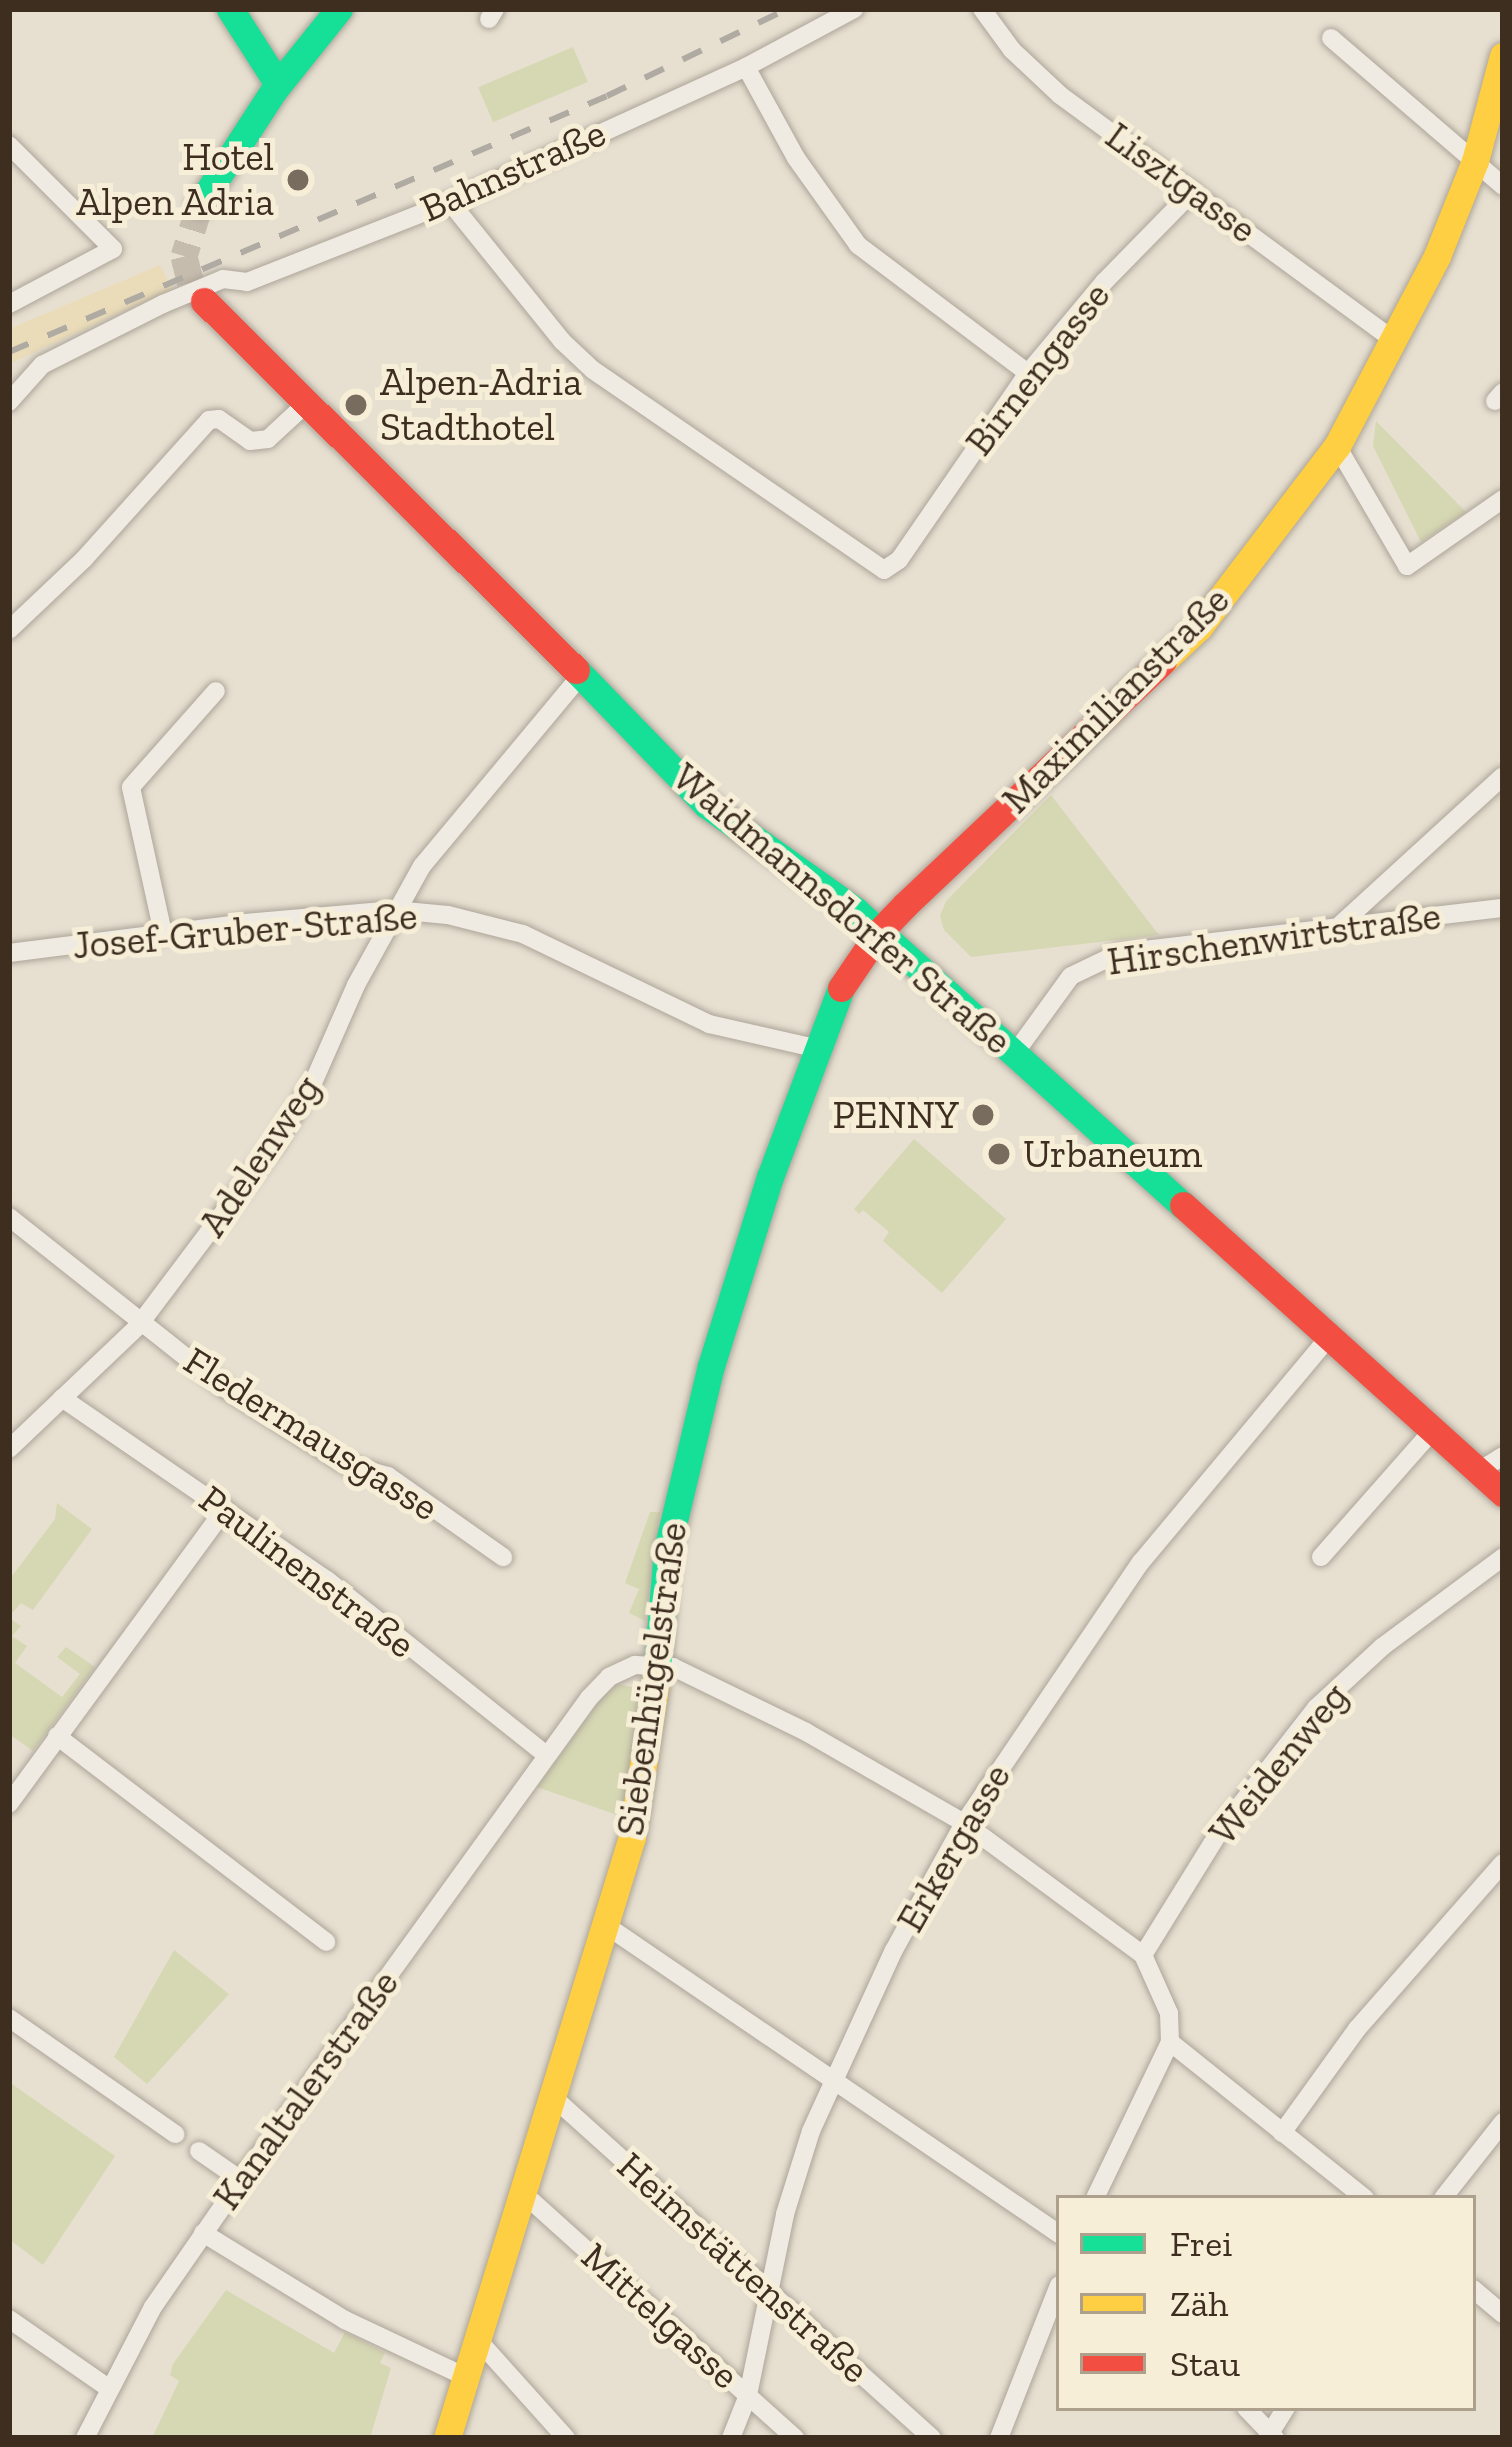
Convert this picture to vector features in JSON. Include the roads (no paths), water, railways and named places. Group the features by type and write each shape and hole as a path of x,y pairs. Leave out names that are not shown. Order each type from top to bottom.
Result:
{"street":[{"path":"230,9 278,84"},
{"path":"200,204 278,84 339,9"},
{"name":"Bahnstraße","path":"9,402 42,365 163,304 223,280 247,282 450,202 746,67 854,9"},
{"name":"Lisztgasse","path":"982,9 1012,50 1060,94 1396,342"},
{"path":"1331,38 1503,186"},
{"name":"Maximilianstraße","path":"879,932 1199,627 1337,446 1396,342 1475,161 1503,56"},
{"path":"746,67 796,158 858,245 1028,373"},
{"path":"9,145 113,249 11,299"},
{"name":"Birnengasse","path":"450,202 562,341 592,370 878,568 892,567 899,560 1028,373 1104,282 1193,190"},
{"name":"Waidmannsdorfer Straße","path":"204,301 721,817 879,932 1433,1430 1491,1463 1503,1493"},
{"path":"9,630 84,559 208,420 219,419 250,441 268,439 308,402"},
{"path":"1337,446 1407,566 1494,503 1503,522"},
{"name":"Adelenweg","path":"9,1449 139,1325 295,1116 394,910 422,866 582,674"},
{"path":"163,933 131,788 216,691"},
{"path":"1341,924 1503,776"},
{"name":"Hirschenwirtstraße","path":"1015,1053 1052,998 1094,961 1119,952 1503,908"},
{"name":"Josef-Gruber-Straße","path":"9,952 394,910 448,915 523,934 709,1024 815,1048"},
{"name":"Siebenhügelstraße","path":"447,2438 608,1926 636,1816 668,1550 686,1459 757,1219 815,1048 840,990 879,932"},
{"name":"Fledermausgasse","path":"9,1217 139,1325 240,1398 345,1464 388,1476 503,1557"},
{"name":"Erkergasse","path":"731,2438 748,2395 785,2214 831,2078 964,1823 1141,1562 1328,1338"},
{"name":"Paulinenstraße","path":"62,1398 327,1580 546,1755"},
{"path":"1321,1557 1433,1430"},
{"path":"9,1804 225,1509"},
{"name":"Weidenweg","path":"1143,1955 1220,1831 1316,1708 1382,1647 1503,1557"},
{"path":"656,1663 806,1732 964,1823 1143,1955 1169,2013 1170,2042 1096,2195"},
{"name":"Kanaltalerstraße","path":"85,2438 107,2387 203,2234 546,1755 599,1685 635,1665 656,1663"},
{"path":"57,1736 326,1942"},
{"path":"1282,2133 1357,2030 1503,1863"},
{"path":"608,1926 1056,2232"},
{"path":"9,2018 175,2134"},
{"path":"1170,2042 1361,2195"},
{"name":"Heimstättenstraße","path":"554,2098 932,2438"},
{"path":"1445,2195 1503,2122"},
{"path":"199,2151 241,2180"},
{"name":"Mittelgasse","path":"524,2194 795,2438"},
{"path":"203,2234 345,2320 466,2377"},
{"path":"1476,2292 1503,2314"},
{"path":"999,2438 1056,2293"},
{"path":"9,2319 107,2387"},
{"path":"478,2340 566,2438"},
{"path":"1249,2411 1271,2436"}],"tunnel":[{"path":"200,204 184,256 191,284 204,301"}],"railway":[{"path":"9,352 607,96 787,9"}],"place":[{"name":"Hotel Alpen Adria","path":"298,180"},
{"name":"Alpen-Adria Stadthotel","path":"356,405"},
{"name":"PENNY","path":"983,1115"},
{"name":"Urbaneum","path":"999,1154"}]}
